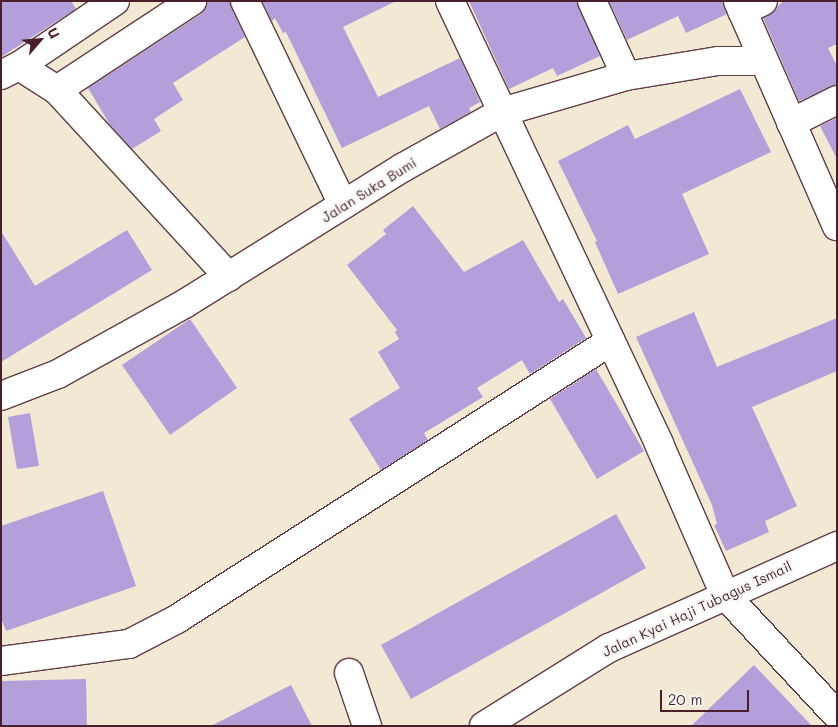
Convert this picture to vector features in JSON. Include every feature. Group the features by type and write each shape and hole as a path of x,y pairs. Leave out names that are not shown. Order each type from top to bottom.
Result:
{"street":[{"path":"10,71 115,1"},
{"path":"57,90 192,1"},
{"path":"245,1 343,205"},
{"path":"450,1 611,341 726,595 837,715"},
{"path":"592,1 626,76"},
{"path":"748,5 764,61 837,226"},
{"name":"Jalan Suka Bumi","path":"1,396 58,374 229,277 343,205 502,112 626,76 718,61 764,61"},
{"path":"10,71 57,90 229,277"},
{"path":"791,123 837,100"},
{"path":"1,660 129,644 177,619 611,341"},
{"name":"Jalan Kyai Haji Tubagus Ismail","path":"498,722 609,648 837,546"},
{"path":"349,673 368,726"}],"building":[{"path":"1,1 71,1 76,9 1,57"},
{"path":"207,1 230,1 245,37 173,83 183,100 154,119 161,131 132,149 110,125 88,88 201,14"},
{"path":"262,1 396,1 343,27 378,97 460,58 480,102 469,108 471,112 440,129 429,106 342,148 286,32 283,33 275,18 272,21"},
{"path":"469,1 577,1 600,56 557,76 553,68 509,89"},
{"path":"609,1 723,1 727,14 686,33 678,16 627,40"},
{"path":"784,1 837,1 837,44 828,48 837,66 837,85 799,101 763,18"},
{"path":"740,89 771,152 682,194 709,254 618,294 595,242 597,241 558,161 628,125 635,139"},
{"path":"837,118 837,159 820,126"},
{"path":"413,206 464,272 523,240 559,302 563,299 586,338 530,374 522,360 477,388 483,397 424,433 428,440 381,470 349,419 400,388 378,352 399,339 395,332 397,330 347,265 386,234 383,230"},
{"path":"127,230 152,270 1,362 1,231 35,286"},
{"path":"694,312 717,367 837,318 837,371 752,407 797,506 765,521 769,532 726,551 714,525 717,524 712,505 636,337"},
{"path":"190,319 237,388 170,435 122,365"},
{"path":"596,369 644,451 597,479 550,399"},
{"path":"30,413 39,466 17,469 8,417"},
{"path":"103,491 136,586 6,631 1,618 1,526"},
{"path":"616,514 646,568 411,699 381,645"},
{"path":"754,665 812,726 691,726"},
{"path":"86,679 87,726 1,726 1,681"},
{"path":"291,685 312,726 211,726"}]}
